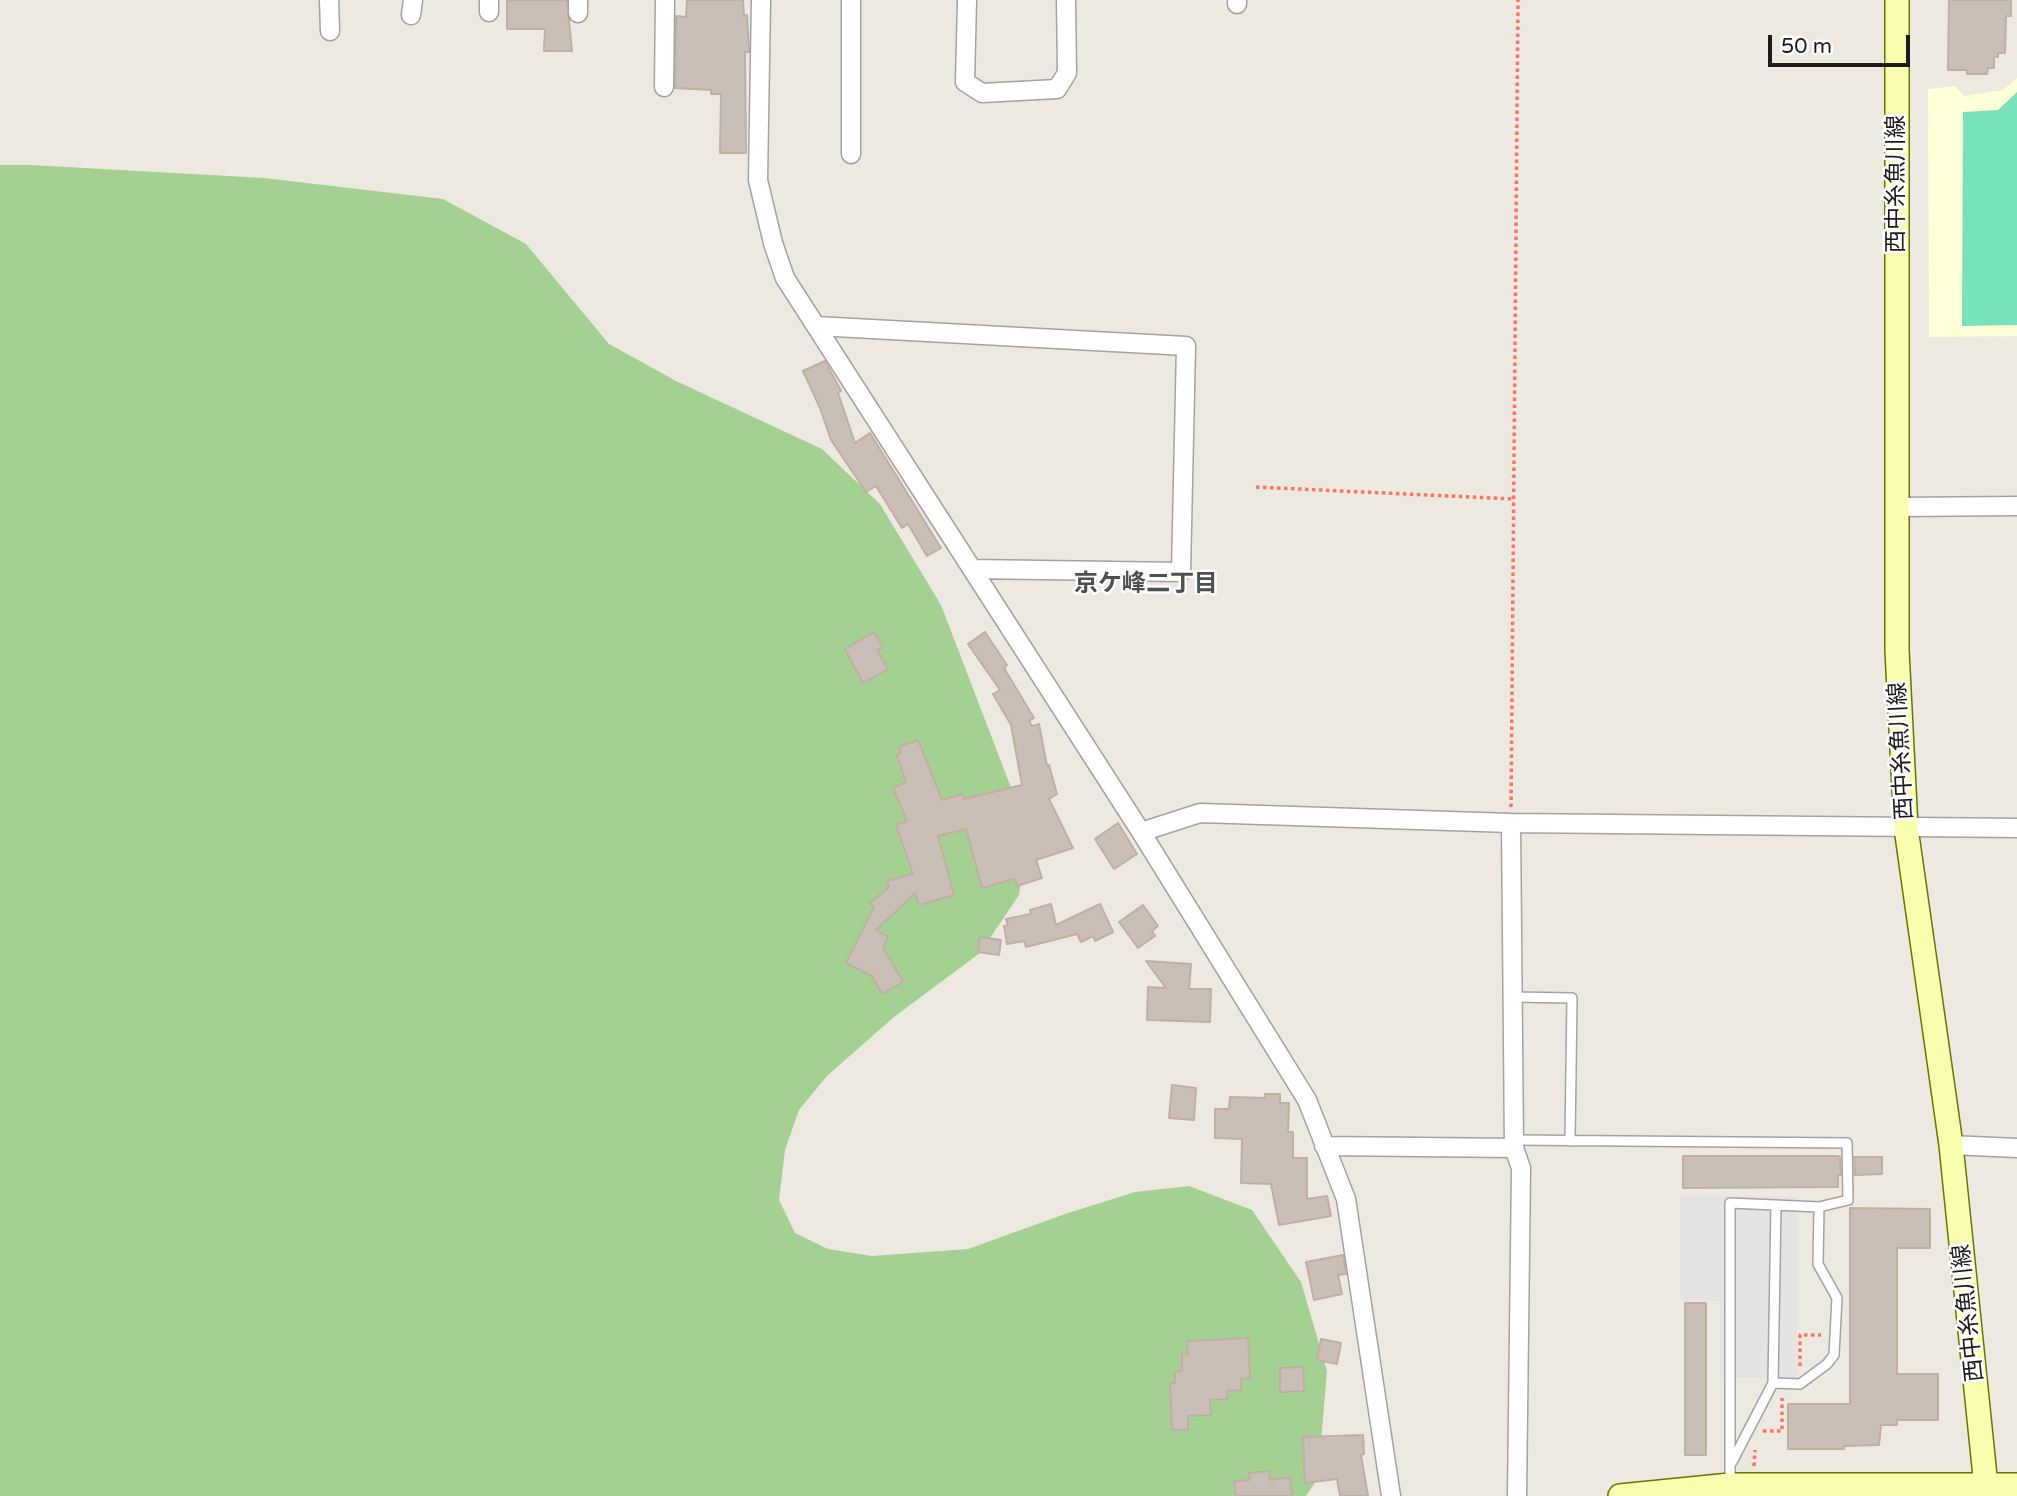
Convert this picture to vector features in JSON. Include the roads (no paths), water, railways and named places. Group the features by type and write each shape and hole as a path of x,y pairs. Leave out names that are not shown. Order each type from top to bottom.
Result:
{"main road":[{"name":"西中糸魚川線","path":"1897,0 1897,650 1906,828 1951,1145 1987,1491"},
{"path":"1620,1496 1730,1476 1987,1491 2017,1485"}],"street":[{"path":"329,0 330,31"},
{"path":"664,88 665,0"},
{"path":"761,0 758,180 773,243 785,278 1141,832 1307,1100 1346,1199 1391,1496"},
{"path":"851,0 851,153"},
{"path":"967,0 965,82 982,93 1057,89 1067,73 1066,0"},
{"path":"816,326 1186,346 1181,572 972,569"},
{"path":"1896,507 2017,506"},
{"path":"1141,832 1199,813 1511,823 2017,828"},
{"path":"1511,823 1514,1144 1521,1168 1517,1496"},
{"path":"1324,1146 1514,1144"},
{"path":"1951,1145 2017,1147"}],"lane":[{"path":"1512,997 1572,998 1570,1141"},
{"path":"1514,1144 1570,1141 1847,1143 1848,1200 1819,1207 1730,1203 1730,1476"},
{"path":"1730,1476 1742,1440 1773,1384 1776,1205"},
{"path":"1773,1384 1800,1384 1835,1355 1837,1298 1818,1264 1819,1207"}],"district":[{"name":"京ケ峰二丁目","path":"1146,585"}]}
